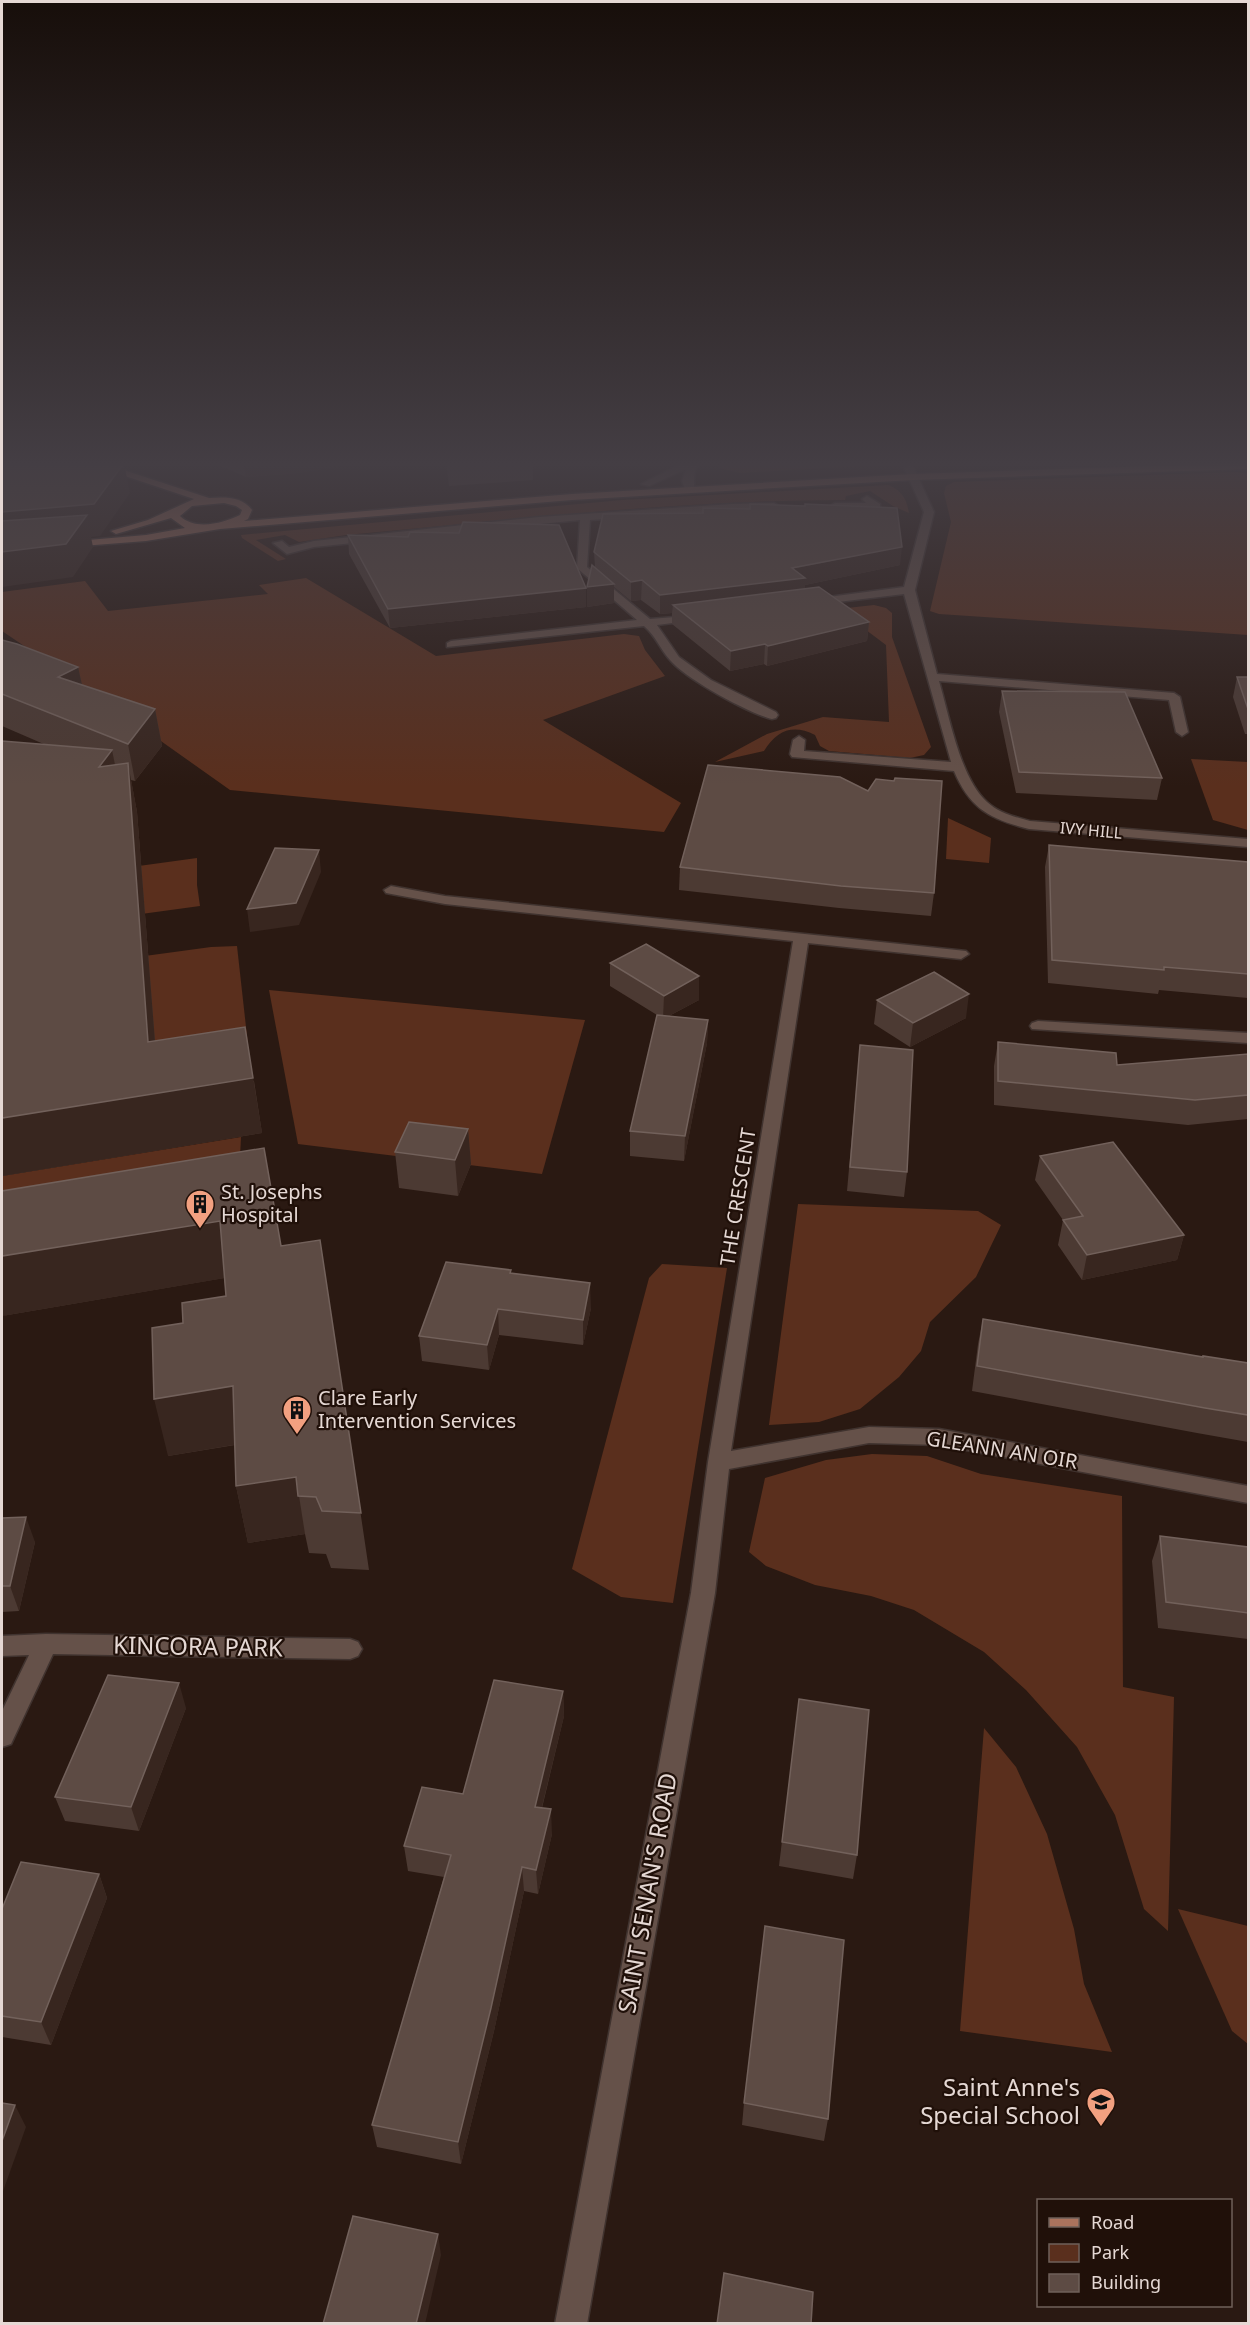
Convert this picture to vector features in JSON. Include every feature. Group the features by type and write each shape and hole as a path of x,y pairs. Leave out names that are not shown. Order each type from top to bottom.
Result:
{"street":[{"path":"583,568 657,631 675,659 707,683 772,715"},
{"path":"801,603 909,590 915,568"},
{"name":"IVY HILL","path":"909,590 959,767 978,802 997,816 1029,825 1248,843"},
{"path":"451,645 706,615"},
{"path":"932,676 1174,697 1182,732"},
{"path":"799,740 797,754 959,767"},
{"path":"392,890 445,900 961,954"},
{"name":"THE CRESCENT","path":"719,1462 801,939"},
{"path":"1038,1026 1248,1038"},
{"name":"GLEANN AN OIR","path":"719,1462 869,1435 939,1437 1248,1494"},
{"name":"SAINT SENAN'S ROAD","path":"571,2324 703,1593 719,1462"},
{"path":"2,1736 46,1644"},
{"name":"KINCORA PARK","path":"2,1646 46,1644 350,1649"}],"green space":[{"path":"940,568 1248,568 1248,635 939,614 930,611"},
{"path":"306,578 436,656 624,634 639,636 645,650 665,676 543,720 681,803 664,832 230,790 2,631 2,592 85,581 108,611 268,594 259,585"},
{"path":"874,605 886,608 892,613 892,637 931,747 924,755 910,758 829,751 820,746 815,735 793,730 774,738 764,751 715,762 767,734 823,717 889,722 886,645 838,609"},
{"path":"1191,759 1248,762 1248,830 1213,820"},
{"path":"948,818 991,838 989,863 946,859"},
{"path":"197,858 200,906 2,933 2,910 51,878"},
{"path":"237,946 249,1054 2,1063 49,969 211,947"},
{"path":"269,990 585,1020 542,1174 298,1144"},
{"path":"241,1137 239,1178 2,1249 2,1176"},
{"path":"798,1204 978,1211 1001,1225 976,1277 930,1322 921,1351 899,1377 860,1409 819,1422 769,1425"},
{"path":"662,1264 727,1268 673,1603 621,1597 572,1569 649,1278"},
{"path":"872,1454 927,1456 981,1474 1122,1496 1123,1687 1174,1697 1168,1931 1144,1909 1115,1815 1077,1747 1026,1690 984,1652 914,1610 871,1596 815,1585 766,1566 749,1552 765,1478 826,1460"},
{"path":"984,1728 1016,1767 1047,1834 1074,1929 1084,1984 1112,2052 960,2031"},
{"path":"1178,1909 1248,1926 1248,2044 1232,2031"}],"building":[{"path":"366,568 578,568 586,588 388,609"},
{"path":"591,568 596,568 614,584 587,587"},
{"path":"614,568 793,568 805,578 660,595 642,580 631,582"},
{"path":"819,587 869,622 768,646 765,644 731,651 673,605"},
{"path":"2,640 78,667 58,677 155,709 128,744 2,694"},
{"path":"1237,677 1248,677 1248,709"},
{"path":"1002,691 1125,692 1162,778 1019,772"},
{"path":"2,741 112,750 99,767 128,763 148,1042 245,1027 253,1078 2,1118"},
{"path":"708,765 840,777 868,791 876,779 942,781 934,893 841,886 680,867"},
{"path":"1049,845 1248,862 1248,974 1164,967 1164,970 1052,960"},
{"path":"275,848 319,850 296,903 247,909"},
{"path":"646,944 699,976 664,996 610,963"},
{"path":"934,972 969,994 913,1023 877,1000"},
{"path":"657,1015 708,1020 685,1136 630,1131"},
{"path":"998,1042 1116,1053 1117,1065 1248,1054 1248,1095 1195,1100 998,1081"},
{"path":"860,1045 913,1050 907,1172 850,1167"},
{"path":"409,1122 468,1129 455,1160 395,1152"},
{"path":"1113,1142 1184,1235 1087,1255 1063,1220 1083,1216 1040,1156"},
{"path":"264,1148 281,1246 320,1240 361,1513 322,1511 316,1497 298,1496 296,1477 236,1486 233,1386 154,1399 152,1328 183,1323 182,1303 226,1296 220,1221 2,1256 2,1191"},
{"path":"446,1262 590,1283 583,1320 498,1309 487,1345 419,1336"},
{"path":"983,1319 1248,1363 1248,1415 977,1366"},
{"path":"26,1517 10,1586 2,1586 2,1518"},
{"path":"1160,1536 1248,1547 1248,1613 1166,1602"},
{"path":"108,1675 179,1683 131,1807 55,1797"},
{"path":"494,1680 563,1691 535,1807 551,1809 536,1870 522,1867 458,2142 372,2125 451,1855 404,1846 422,1787 463,1794"},
{"path":"799,1699 869,1710 857,1855 782,1842"},
{"path":"21,1862 99,1874 41,2022 2,2016 2,1909"},
{"path":"765,1926 844,1940 828,2119 744,2103"},
{"path":"2,2103 15,2105 2,2141"},
{"path":"353,2216 438,2234 416,2324 323,2324"},
{"path":"724,2273 813,2292 811,2324 717,2324"}],"place":[{"name":"St. Josephs Hospital","path":"200,1230"},
{"name":"Clare Early Intervention Services","path":"297,1436"},
{"name":"Saint Anne's Special School","path":"1101,2128"}]}
